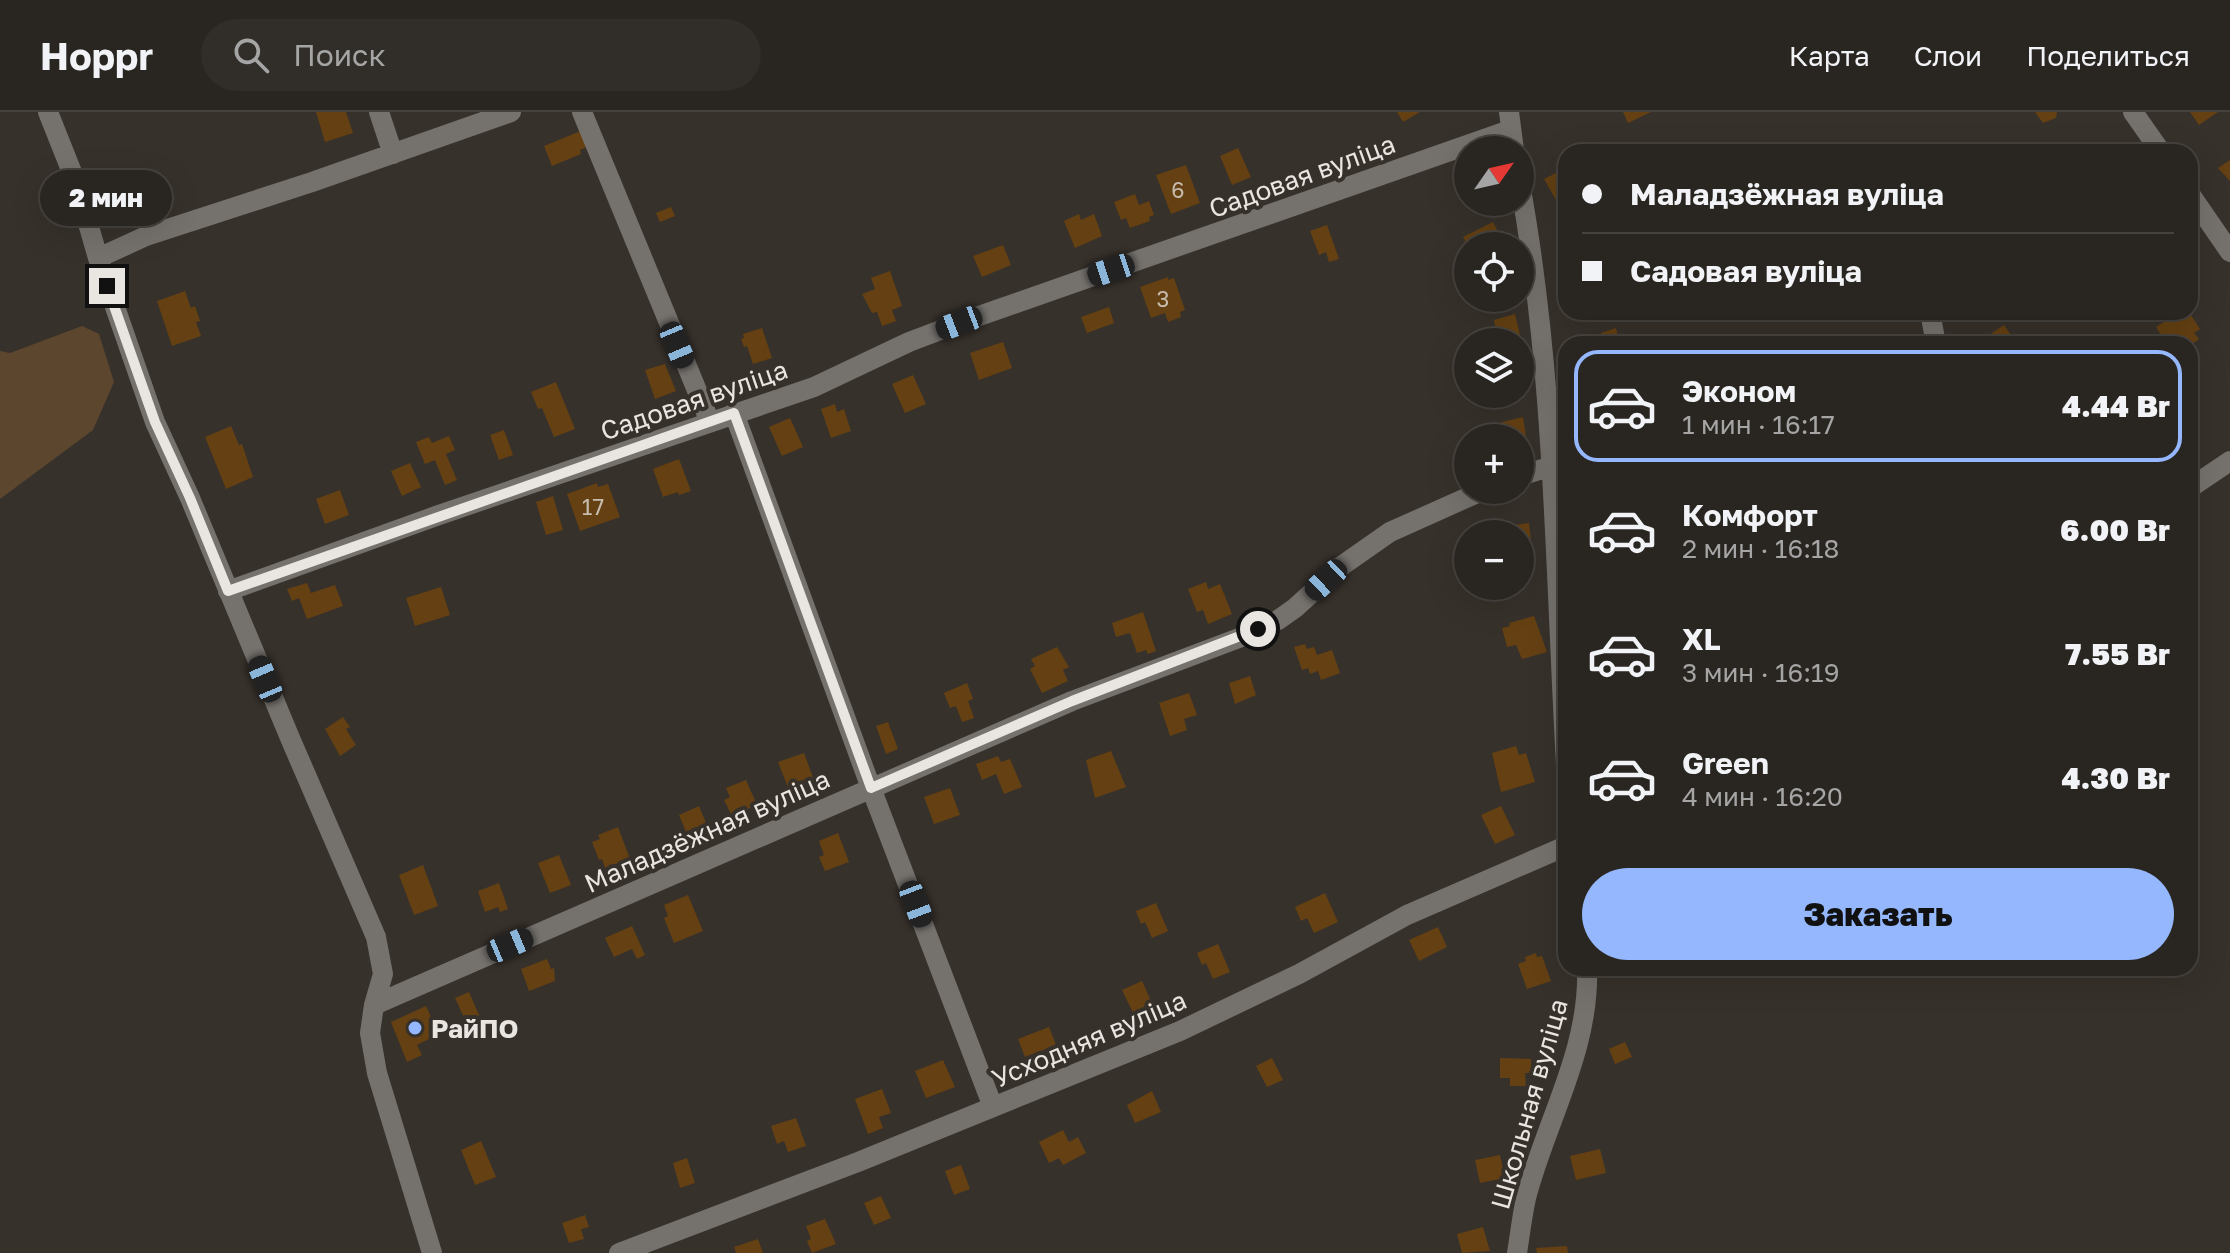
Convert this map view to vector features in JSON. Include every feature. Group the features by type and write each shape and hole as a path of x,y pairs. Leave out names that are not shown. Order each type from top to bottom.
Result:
{"street":[{"path":"48,112 77,185 98,258 155,422 376,937 383,974 370,1033 377,1073 432,1253"},
{"path":"379,112 393,154"},
{"path":"98,258 146,236 511,112"},
{"path":"582,112 710,422"},
{"path":"2133,112 2155,144"},
{"name":"Садовая вуліца","path":"228,591 814,387 909,342 959,323 1511,131"},
{"path":"2198,206 2230,252"},
{"path":"1525,216 1552,466 1558,594"},
{"path":"734,413 871,788 993,1107"},
{"path":"2198,483 2230,461"},
{"path":"1534,472 1552,466"},
{"name":"Маладзёжная вуліца","path":"374,1005 1072,701 1239,638 1278,620 1379,538 1454,503"},
{"name":"Усходняя вуліца","path":"619,1253 1180,1031 1299,974 1407,915 1558,849"},
{"name":"Школьная вуліца","path":"1517,1253 1527,1197 1585,1021 1587,976"}],"shaded area":[{"path":"82,326 99,334 114,382 93,430 0,499 0,351 10,353"}],"building":[{"path":"316,112 346,112 353,133 325,142"},
{"path":"1397,112 1420,112 1403,122"},
{"path":"1623,112 1651,112 1628,123"},
{"path":"2035,112 2057,112 2056,118 2043,123"},
{"path":"2190,112 2218,112 2199,125"},
{"path":"583,130 589,146 580,150 581,154 552,166 544,146"},
{"path":"1238,148 1251,177 1232,185 1220,156"},
{"path":"2230,160 2230,181 2218,168"},
{"path":"1186,165 1200,203 1171,214 1156,175"},
{"path":"1558,172 1558,199 1556,200 1544,179"},
{"path":"144,189 153,216 122,226 113,200"},
{"path":"1135,194 1139,205 1149,201 1154,215 1149,217 1150,221 1130,228 1126,218 1121,220 1114,202"},
{"path":"671,207 675,216 660,222 656,213"},
{"path":"1079,214 1081,220 1094,214 1102,236 1075,248 1064,221"},
{"path":"1493,222 1498,232 1473,232"},
{"path":"1327,225 1339,259 1329,262 1326,252 1319,255 1310,231"},
{"path":"1003,245 1011,265 982,277 973,256"},
{"path":"890,271 902,306 892,310 896,321 882,326 877,312 872,313 862,294 875,289 871,278"},
{"path":"1168,277 1168,280 1174,278 1185,310 1180,312 1181,317 1168,322 1165,313 1151,318 1140,287"},
{"path":"185,291 191,308 195,306 201,336 172,346 157,301"},
{"path":"1109,307 1114,323 1087,333 1081,317"},
{"path":"1515,314 1518,328 1492,328 1494,320"},
{"path":"2167,320 2194,320 2200,329 2194,333 2196,336 2162,336 2156,327"},
{"path":"2004,325 2012,336 1988,336"},
{"path":"762,328 772,358 753,364 741,339 744,338 743,334"},
{"path":"1616,328 1618,336 1602,336 1601,333"},
{"path":"1003,342 1012,368 979,380 970,353"},
{"path":"665,364 676,391 655,399 645,370"},
{"path":"913,375 926,404 905,413 892,384"},
{"path":"556,382 575,429 554,437 542,408 538,409 531,392"},
{"path":"835,404 837,412 844,409 851,431 831,438 821,409"},
{"path":"1523,417 1524,424 1494,424"},
{"path":"790,418 803,447 782,456 769,427"},
{"path":"231,426 239,445 242,444 253,477 226,489 205,437"},
{"path":"504,430 513,455 499,460 490,435"},
{"path":"449,436 455,450 446,454 457,480 445,485 435,460 425,464 416,442 429,437 432,443"},
{"path":"679,459 691,491 663,497 653,469"},
{"path":"410,463 421,487 402,496 391,471"},
{"path":"597,483 598,487 608,484 620,517 580,531 567,494"},
{"path":"340,490 349,515 325,524 316,499"},
{"path":"553,496 563,530 546,535 536,502"},
{"path":"1206,582 1208,589 1220,584 1232,614 1208,624 1203,610 1197,612 1188,589"},
{"path":"307,583 311,593 335,585 343,606 307,619 299,598 292,601 287,589"},
{"path":"441,587 450,615 415,626 406,598"},
{"path":"1143,612 1156,651 1148,654 1146,650 1137,653 1130,633 1116,637 1112,623"},
{"path":"1534,616 1547,652 1522,659 1516,645 1507,647 1502,628"},
{"path":"1305,644 1307,649 1314,647 1317,655 1332,650 1340,673 1321,680 1318,671 1310,674 1308,668 1302,670 1294,647"},
{"path":"1057,647 1069,667 1063,670 1068,681 1042,693 1030,669 1035,666 1031,659"},
{"path":"1250,676 1256,695 1235,704 1229,683"},
{"path":"967,683 973,699 968,701 974,718 962,722 956,706 950,708 944,693"},
{"path":"1189,693 1197,715 1184,719 1187,730 1170,736 1159,703"},
{"path":"343,717 356,745 340,756 325,729"},
{"path":"888,722 898,749 886,754 876,726"},
{"path":"1516,746 1519,755 1526,753 1535,782 1501,792 1492,753"},
{"path":"1111,751 1126,787 1095,798 1086,760"},
{"path":"804,753 814,780 789,790 778,762"},
{"path":"998,756 1001,762 1010,759 1022,787 1004,794 996,774 982,780 976,764"},
{"path":"746,780 757,805 732,816 724,800 730,797 726,788"},
{"path":"950,788 960,815 934,824 924,797"},
{"path":"699,806 706,823 686,832 679,815"},
{"path":"1501,806 1515,835 1495,844 1481,815"},
{"path":"618,827 630,859 605,868 592,842 600,839 598,835"},
{"path":"838,833 849,862 825,871 819,857 824,855 819,841"},
{"path":"559,855 571,885 550,893 538,863"},
{"path":"423,865 438,906 414,915 399,875"},
{"path":"499,883 508,909 500,912 498,907 485,912 478,891"},
{"path":"1325,893 1338,922 1314,933 1307,918 1301,921 1295,907"},
{"path":"688,895 703,931 674,943 664,918 668,916 664,905"},
{"path":"1156,903 1168,931 1152,938 1136,911"},
{"path":"632,926 645,955 637,959 632,949 614,957 605,938"},
{"path":"1438,927 1447,947 1419,961 1409,940"},
{"path":"1218,944 1230,972 1213,979 1206,963 1202,965 1197,953"},
{"path":"1536,953 1537,957 1542,956 1551,981 1527,989 1518,964"},
{"path":"547,959 551,969 554,968 555,981 529,991 521,969"},
{"path":"1142,981 1154,1008 1135,1017 1122,990"},
{"path":"469,992 482,1022 469,1028 455,998"},
{"name":"РайПО","path":"426,1006 439,1034 417,1045 422,1055 407,1062 391,1022"},
{"path":"1049,1027 1056,1045 1025,1057 1018,1039"},
{"path":"1625,1042 1632,1057 1615,1064 1609,1049"},
{"path":"1272,1058 1283,1080 1267,1087 1256,1066"},
{"path":"1500,1058 1531,1059 1531,1073 1525,1073 1526,1086 1510,1086 1510,1078 1500,1078"},
{"path":"943,1060 955,1087 926,1098 915,1071"},
{"path":"882,1089 891,1113 879,1117 883,1128 868,1134 855,1099"},
{"path":"1152,1091 1161,1112 1135,1123 1127,1105"},
{"path":"796,1118 806,1146 788,1152 784,1141 777,1144 771,1126"},
{"path":"1063,1130 1069,1142 1078,1137 1086,1153 1063,1165 1059,1158 1049,1163 1039,1142"},
{"path":"481,1141 496,1177 475,1185 461,1150"},
{"path":"1600,1149 1606,1173 1576,1180 1570,1156"},
{"path":"1500,1155 1505,1178 1480,1183 1475,1160"},
{"path":"687,1158 695,1183 680,1188 673,1163"},
{"path":"961,1165 970,1189 954,1195 945,1171"},
{"path":"881,1196 891,1218 874,1225 864,1203"},
{"path":"585,1215 589,1227 581,1229 584,1239 569,1243 562,1223"},
{"path":"825,1219 836,1244 812,1253 806,1226"},
{"path":"1483,1227 1490,1251 1462,1253 1457,1234"},
{"path":"758,1239 763,1253 736,1253 734,1247"},
{"path":"1567,1246 1568,1253 1537,1253 1536,1248"}],"place":[{"name":"РайПО","path":"415,1028"}],"route":[{"path":"107,286 155,422 228,591 734,413 871,788 1072,701 1258,629"}]}
